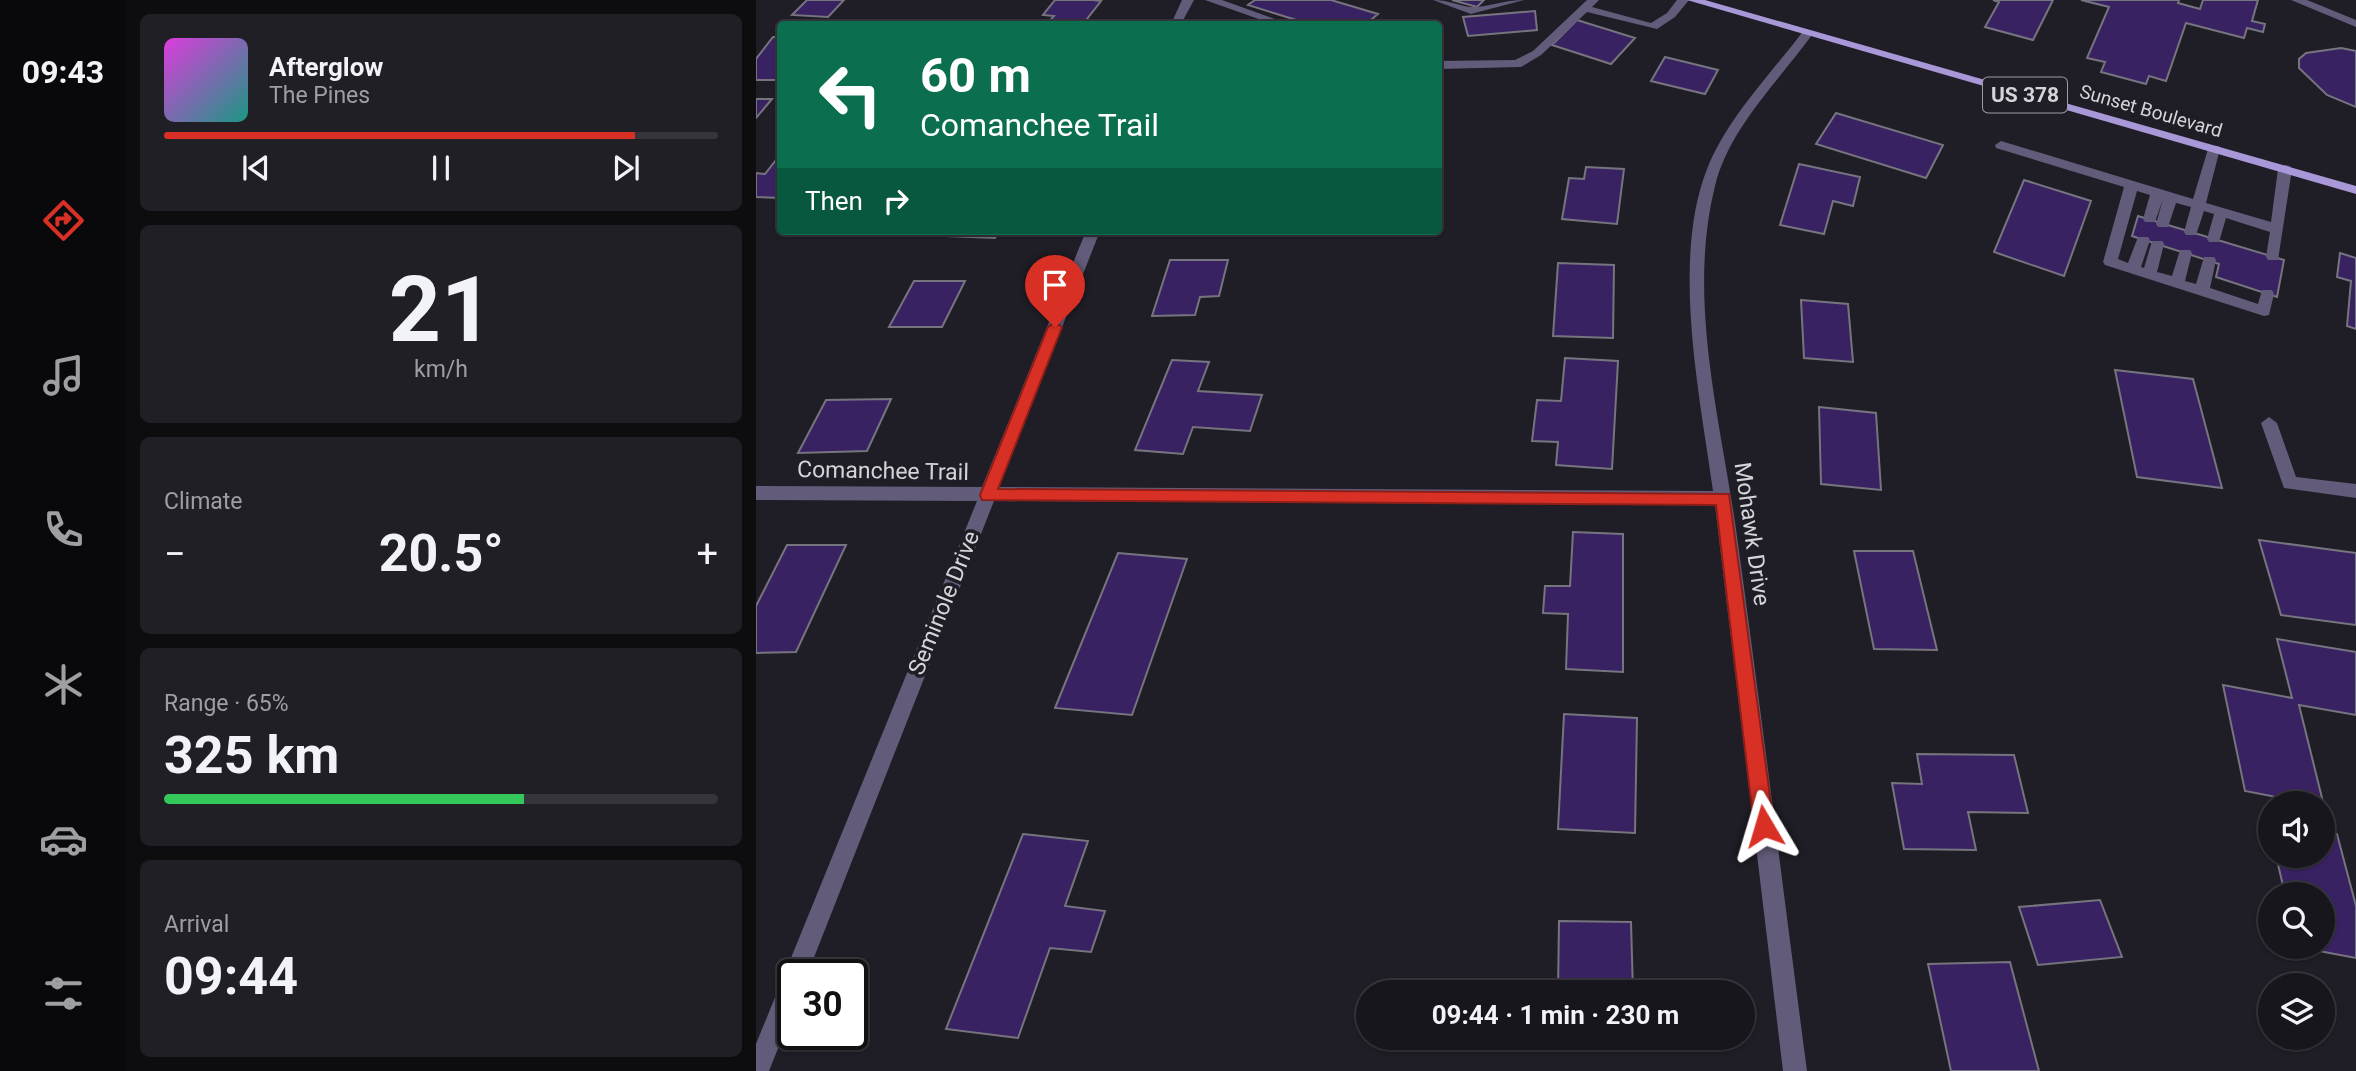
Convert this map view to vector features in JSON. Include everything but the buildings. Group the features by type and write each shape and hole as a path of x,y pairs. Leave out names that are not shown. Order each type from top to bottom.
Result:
{"main road":[{"name":"Sunset Boulevard","path":"1693,0 2356,190"}],"street":[{"path":"1178,21 1188,0"},
{"path":"1211,0 1274,21"},
{"path":"1438,0 1471,11 1516,0"},
{"path":"1442,65 1517,64 1538,53 1589,4 1653,27 1671,15 1683,0"},
{"path":"2297,0 2356,24"},
{"name":"Mohawk Drive","path":"1795,1071 1723,498 1706,388 1699,312 1702,221 1709,183 1720,155 1808,32"},
{"path":"2001,145 2277,229"},
{"path":"2190,232 2214,149"},
{"path":"2273,257 2285,169"},
{"path":"2132,184 2110,262 2264,311 2267,294"},
{"path":"2156,221 2165,194"},
{"path":"2214,239 2221,212"},
{"name":"Seminole Drive","path":"802,959 1091,235"},
{"path":"2133,269 2150,242 2148,274"},
{"path":"2177,283 2185,253"},
{"path":"2202,291 2209,260"},
{"path":"2269,423 2290,483 2356,491"},
{"name":"Comanchee Trail","path":"756,493 1723,498"},
{"path":"757,1071 777,1022"}],"route":[{"path":"1055,327 987,495 1723,498 1764,826"}]}
